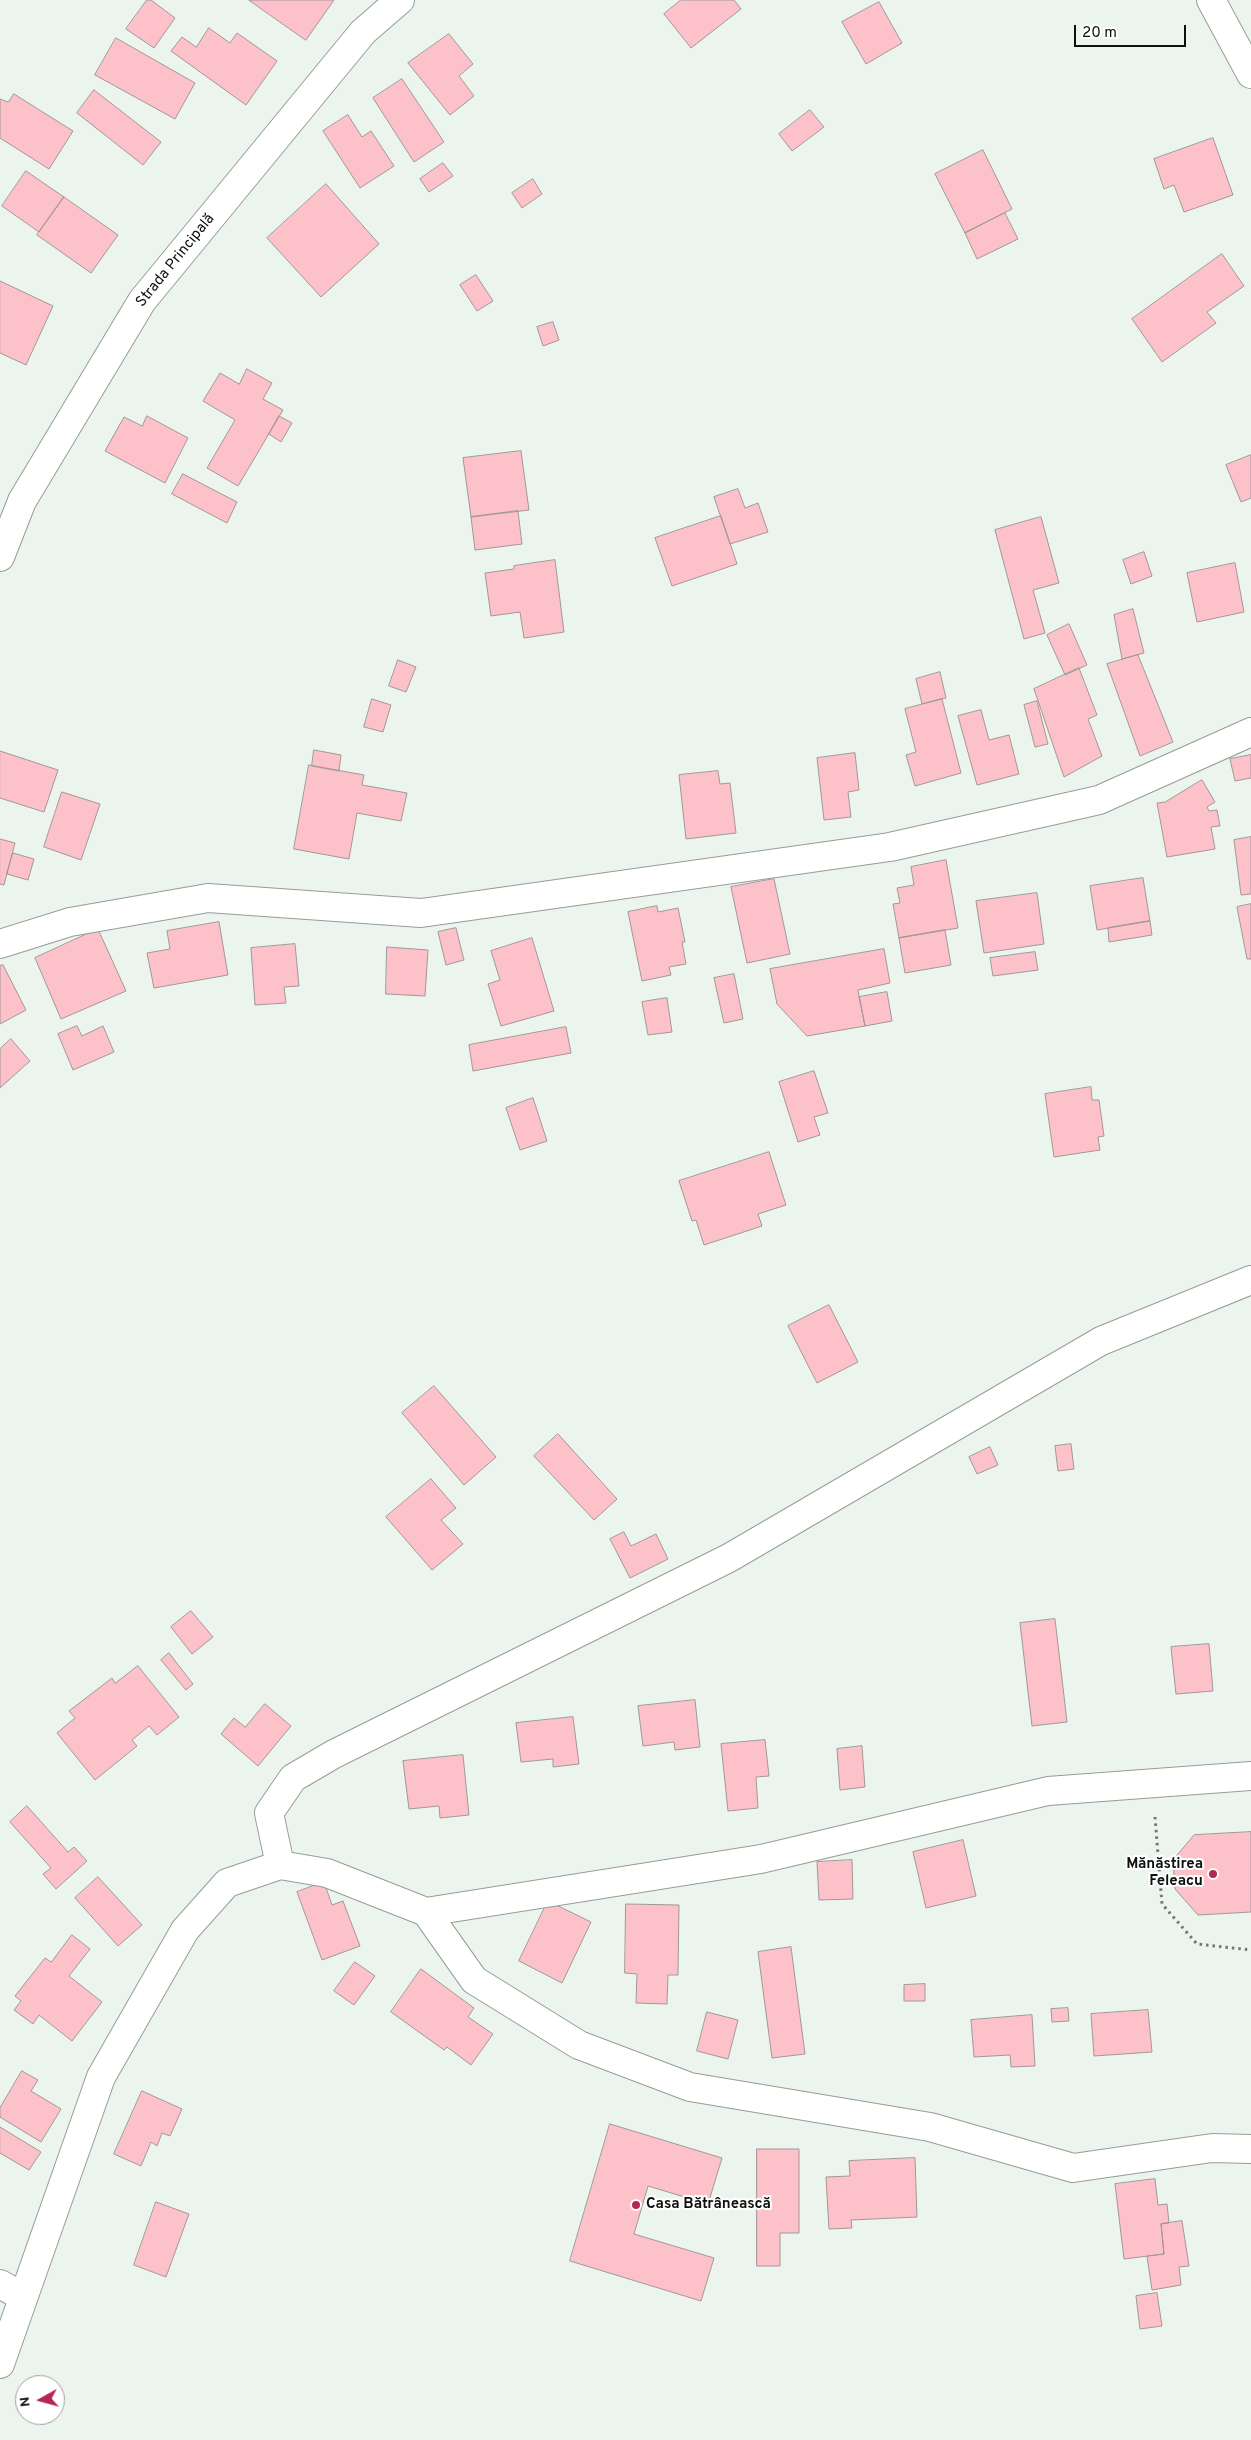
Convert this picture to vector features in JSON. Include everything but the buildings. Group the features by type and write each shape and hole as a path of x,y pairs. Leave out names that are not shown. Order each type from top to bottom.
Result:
{"street":[{"name":"Strada Principală","path":"0,557 11,505 142,301 363,32 400,0"},
{"path":"1211,0 1251,74"},
{"path":"0,944 70,922 208,898 421,913 890,847 1099,800 1251,732"},
{"path":"280,1865 269,1813 292,1778 334,1754 729,1558 1101,1341 1251,1280"},
{"path":"0,2364 101,2076 185,1930 227,1883 280,1865 327,1873 426,1912 761,1859 1048,1791 1251,1776"},
{"path":"426,1912 474,1980 579,2045 690,2087 930,2127 1073,2168 1212,2148 1251,2149"},
{"path":"0,2284 24,2297"}],"path":[{"path":"1151,1784 1162,1904 1197,1944 1251,1950"}],"place":[{"name":"Mănăstirea Feleacu","path":"1213,1874"},
{"name":"Casa Bătrânească","path":"636,2205"}]}
